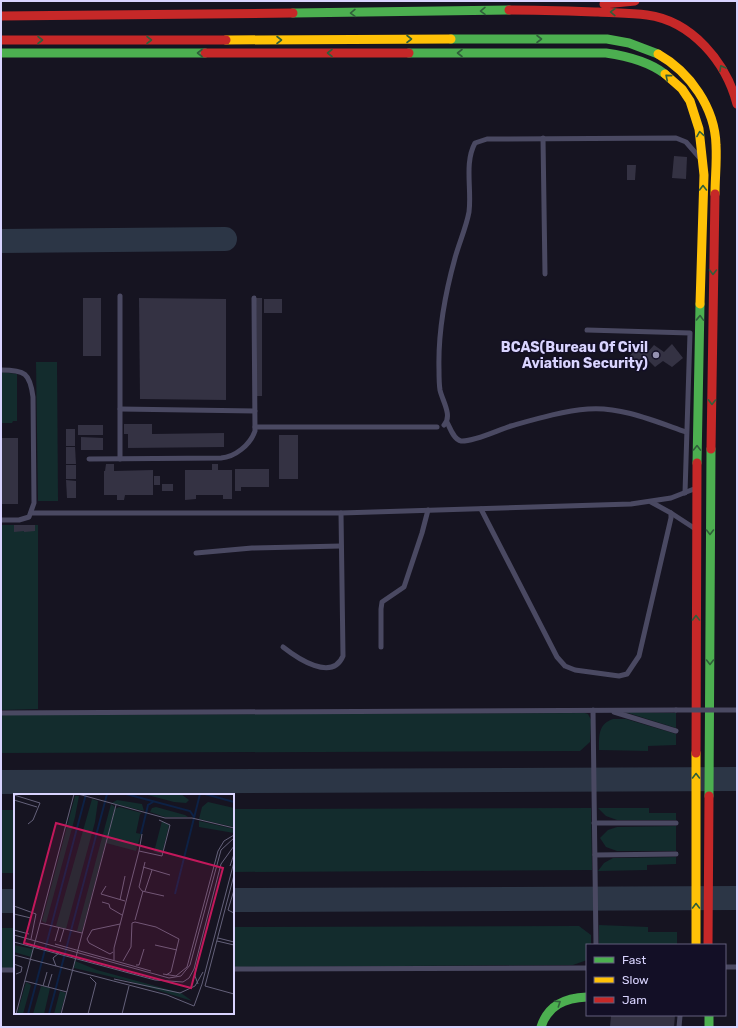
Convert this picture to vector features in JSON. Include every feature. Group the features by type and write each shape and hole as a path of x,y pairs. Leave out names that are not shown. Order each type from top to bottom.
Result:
{"street":[{"path":"551,10 634,1"},
{"path":"1,16 551,10 648,15 669,20 683,27 697,37 716,57 734,92 737,104"},
{"path":"1,40 607,39 631,42 658,53 678,67 698,90 710,113 714,127 716,144 710,494 708,944"},
{"path":"83,40 84,53"},
{"path":"1,53 624,54 637,58 663,73 686,96 696,114 703,162 696,530 696,944"},
{"path":"541,1027 546,1014 560,1001 572,997 586,997"},
{"path":"709,1016 709,1027"}],"lane":[{"path":"543,138 545,274"},
{"path":"686,432 634,415 595,409 550,416 510,426 469,440 460,441 455,438 446,423 448,415 440,391 440,340 444,295 465,230 469,211 470,167 473,147 478,141 486,139 543,138 676,138 686,142 703,162"},
{"path":"120,296 120,459"},
{"path":"89,459 227,458 237,453 251,439 255,427 254,298"},
{"path":"587,330 690,333 686,432 686,493"},
{"path":"1,370 24,372 30,382 33,398 34,503 31,513 24,519 1,520"},
{"path":"120,409 255,411"},
{"path":"255,427 437,427"},
{"path":"31,513 341,513 481,509 651,502 671,498 686,493 697,487"},
{"path":"651,502 671,513 696,530"},
{"path":"481,509 557,657 565,666 575,670 610,676 627,674 639,656 671,513"},
{"path":"381,647 380,609 382,602 404,587 428,510"},
{"path":"283,647 306,663 327,667 334,667 340,662 343,656 341,513"},
{"path":"196,553 252,548 341,546"},
{"path":"593,710 596,944"},
{"path":"609,710 676,732"},
{"path":"1,713 737,710"},
{"path":"594,824 676,823"},
{"path":"595,855 676,854"},
{"path":"234,969 586,968"},
{"path":"726,968 737,968"},
{"path":"1,970 14,970"},
{"path":"680,1016 680,1027"}],"green space":[{"path":"36,362 57,362 58,501 38,501"},
{"path":"1,372 17,374 17,421 13,421 12,423 1,423"},
{"path":"1,525 38,525 38,709 1,710"},
{"path":"625,712 676,713 676,728"},
{"path":"588,714 591,720 590,742 580,751 1,753 1,715"},
{"path":"613,719 626,719 676,734 676,745 648,746 648,751 599,750 600,731 604,724"},
{"path":"591,808 592,870 234,872 234,809"},
{"path":"598,808 649,808 649,813 676,813 676,820 617,820 606,816"},
{"path":"1,810 14,810 14,873 1,873"},
{"path":"676,826 676,851 617,851 606,847 600,838 608,830 617,827"},
{"path":"676,857 676,864 647,865 647,870 598,871 604,863 613,858"},
{"path":"599,925 648,927 648,932 677,932 677,944 599,944"},
{"path":"579,926 591,935 591,944 586,944 586,960 573,965 234,967 234,927"},
{"path":"1,928 14,928 14,968 1,968"}],"building":[{"path":"674,156 687,157 686,179 672,178"},
{"path":"627,165 636,165 635,180 627,180"},
{"path":"83,298 101,298 101,356 83,356"},
{"path":"139,298 226,299 226,400 140,399"},
{"path":"256,298 262,298 262,396 257,396"},
{"path":"264,299 282,299 282,313 264,313"},
{"name":"BCAS(Bureau Of Civil Aviation Security)","path":"672,344 683,358 672,367 663,361 655,367 647,359 646,362 638,368 628,358 639,345 647,353 654,345 664,352"},
{"path":"124,424 152,424 152,434 224,433 224,447 128,448 128,434 124,434"},
{"path":"78,425 103,425 103,435 78,435"},
{"path":"66,429 75,429 75,446 66,446"},
{"path":"279,435 298,435 298,479 279,479"},
{"path":"81,437 103,438 103,450 81,450"},
{"path":"1,438 18,438 18,504 1,504"},
{"path":"66,447 75,447 76,464 66,464"},
{"path":"106,464 114,464 114,471 153,470 153,495 125,495 124,500 117,500 117,495 104,495 104,471"},
{"path":"212,464 218,464 218,470 232,470 232,499 223,499 223,495 196,495 196,499 185,500 185,470 212,470"},
{"path":"66,465 76,465 76,479 66,479"},
{"path":"235,469 269,469 269,487 241,487 241,491 235,491"},
{"path":"154,476 160,476 160,485 154,485"},
{"path":"66,480 76,481 76,498 67,498"},
{"path":"162,484 173,484 173,491 162,491"},
{"path":"14,525 24,525 24,531 14,532"},
{"path":"24,525 35,525 35,531 24,532"},
{"path":"611,1016 675,1016 674,1027 610,1027"}],"taxiway":[{"path":"1,241 225,239"},
{"path":"1,782 737,779"},
{"path":"234,900 737,898"},
{"path":"1,901 14,901"}],"traffic: fast":[{"path":"293,13 509,10"},
{"path":"451,39 607,39 629,43 658,54"},
{"path":"1,53 205,53"},
{"path":"409,53 606,53 637,60 652,66 665,74"},
{"path":"697,463 700,304"},
{"path":"709,796 711,449"},
{"path":"541,1027 548,1013 558,1004 572,999 586,997"},
{"path":"709,1016 709,1027"}],"traffic: slow":[{"path":"226,40 451,39"},
{"path":"658,54 670,62 690,81 699,92 706,105 715,131 715,194"},
{"path":"665,74 682,89 690,101 699,129 704,175 700,304"},
{"path":"696,753 696,944"}],"traffic: jam":[{"path":"604,4 635,1"},
{"path":"509,10 629,13 663,19 678,26 705,46 725,73 737,104"},
{"path":"1,16 293,13"},
{"path":"1,40 226,40"},
{"path":"205,53 409,53"},
{"path":"711,449 715,194"},
{"path":"696,753 697,463"},
{"path":"708,944 709,796"}],"place":[{"name":"BCAS(Bureau Of Civil Aviation Security)","path":"656,355"}]}
